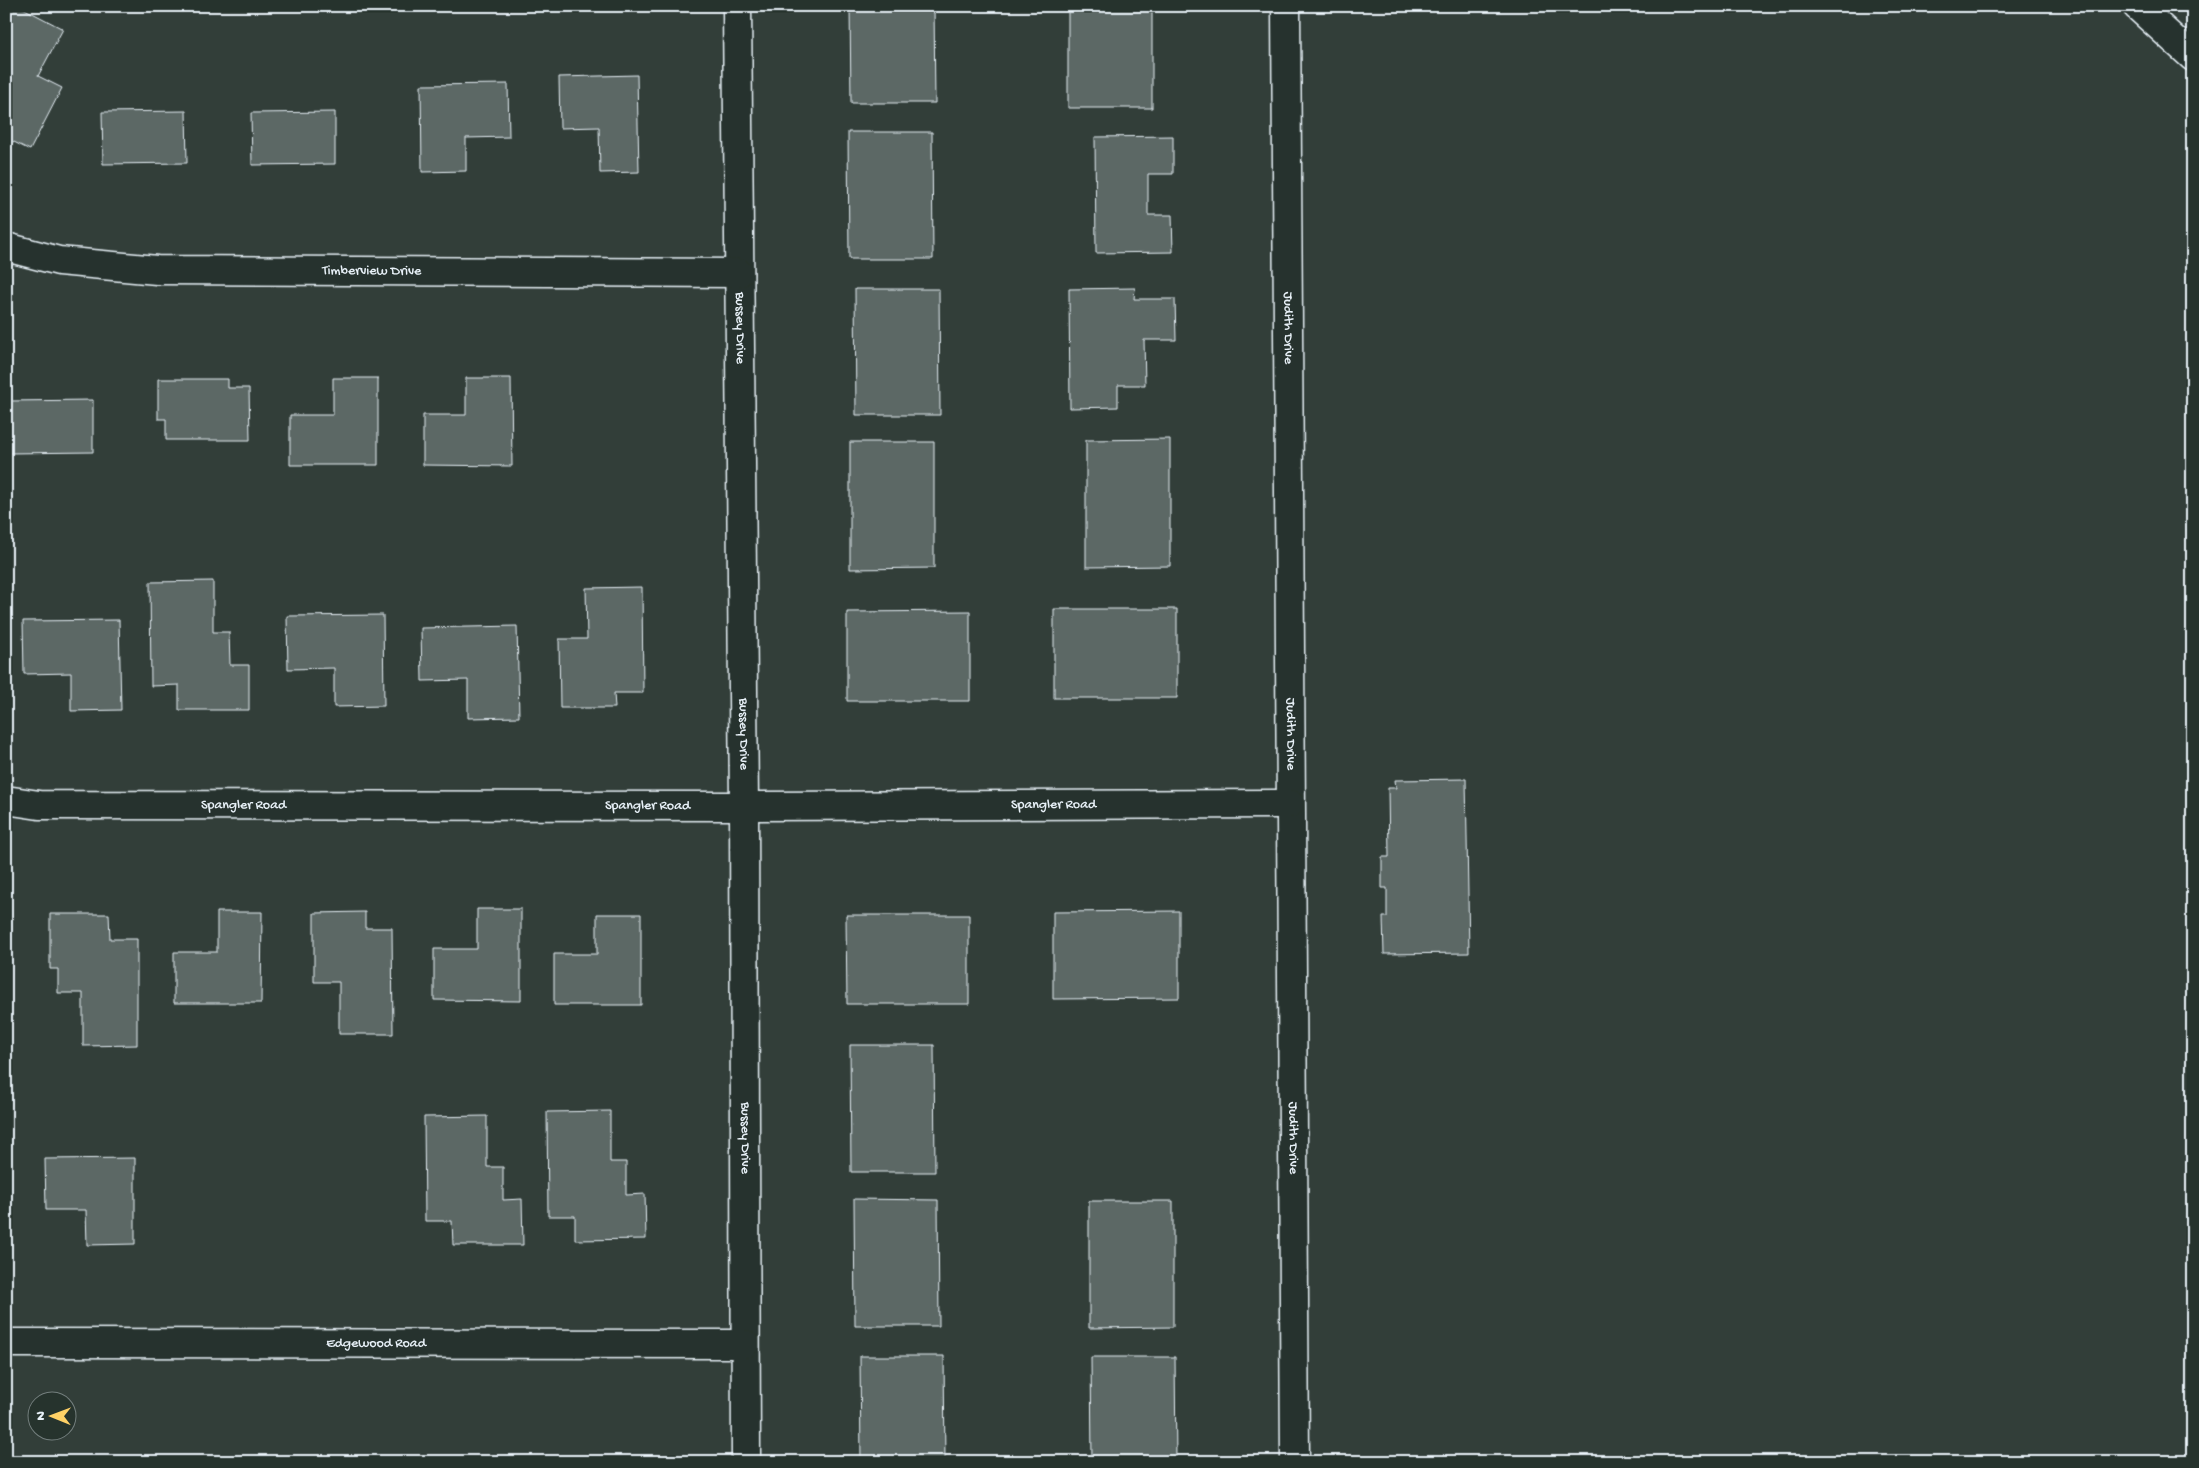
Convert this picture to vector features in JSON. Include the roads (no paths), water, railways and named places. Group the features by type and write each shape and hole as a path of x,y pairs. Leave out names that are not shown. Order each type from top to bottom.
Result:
{"street":[{"name":"Bussey Drive","path":"737,6 744,806 744,1344 746,1462"},
{"name":"Judith Drive","path":"1286,6 1296,1462"},
{"path":"2137,6 2193,57"},
{"name":"Timberview Drive","path":"6,247 59,261 157,270 739,272"},
{"name":"Spangler Road","path":"6,800 40,805 744,806 1290,804"},
{"name":"Edgewood Road","path":"6,1343 744,1344"}]}
